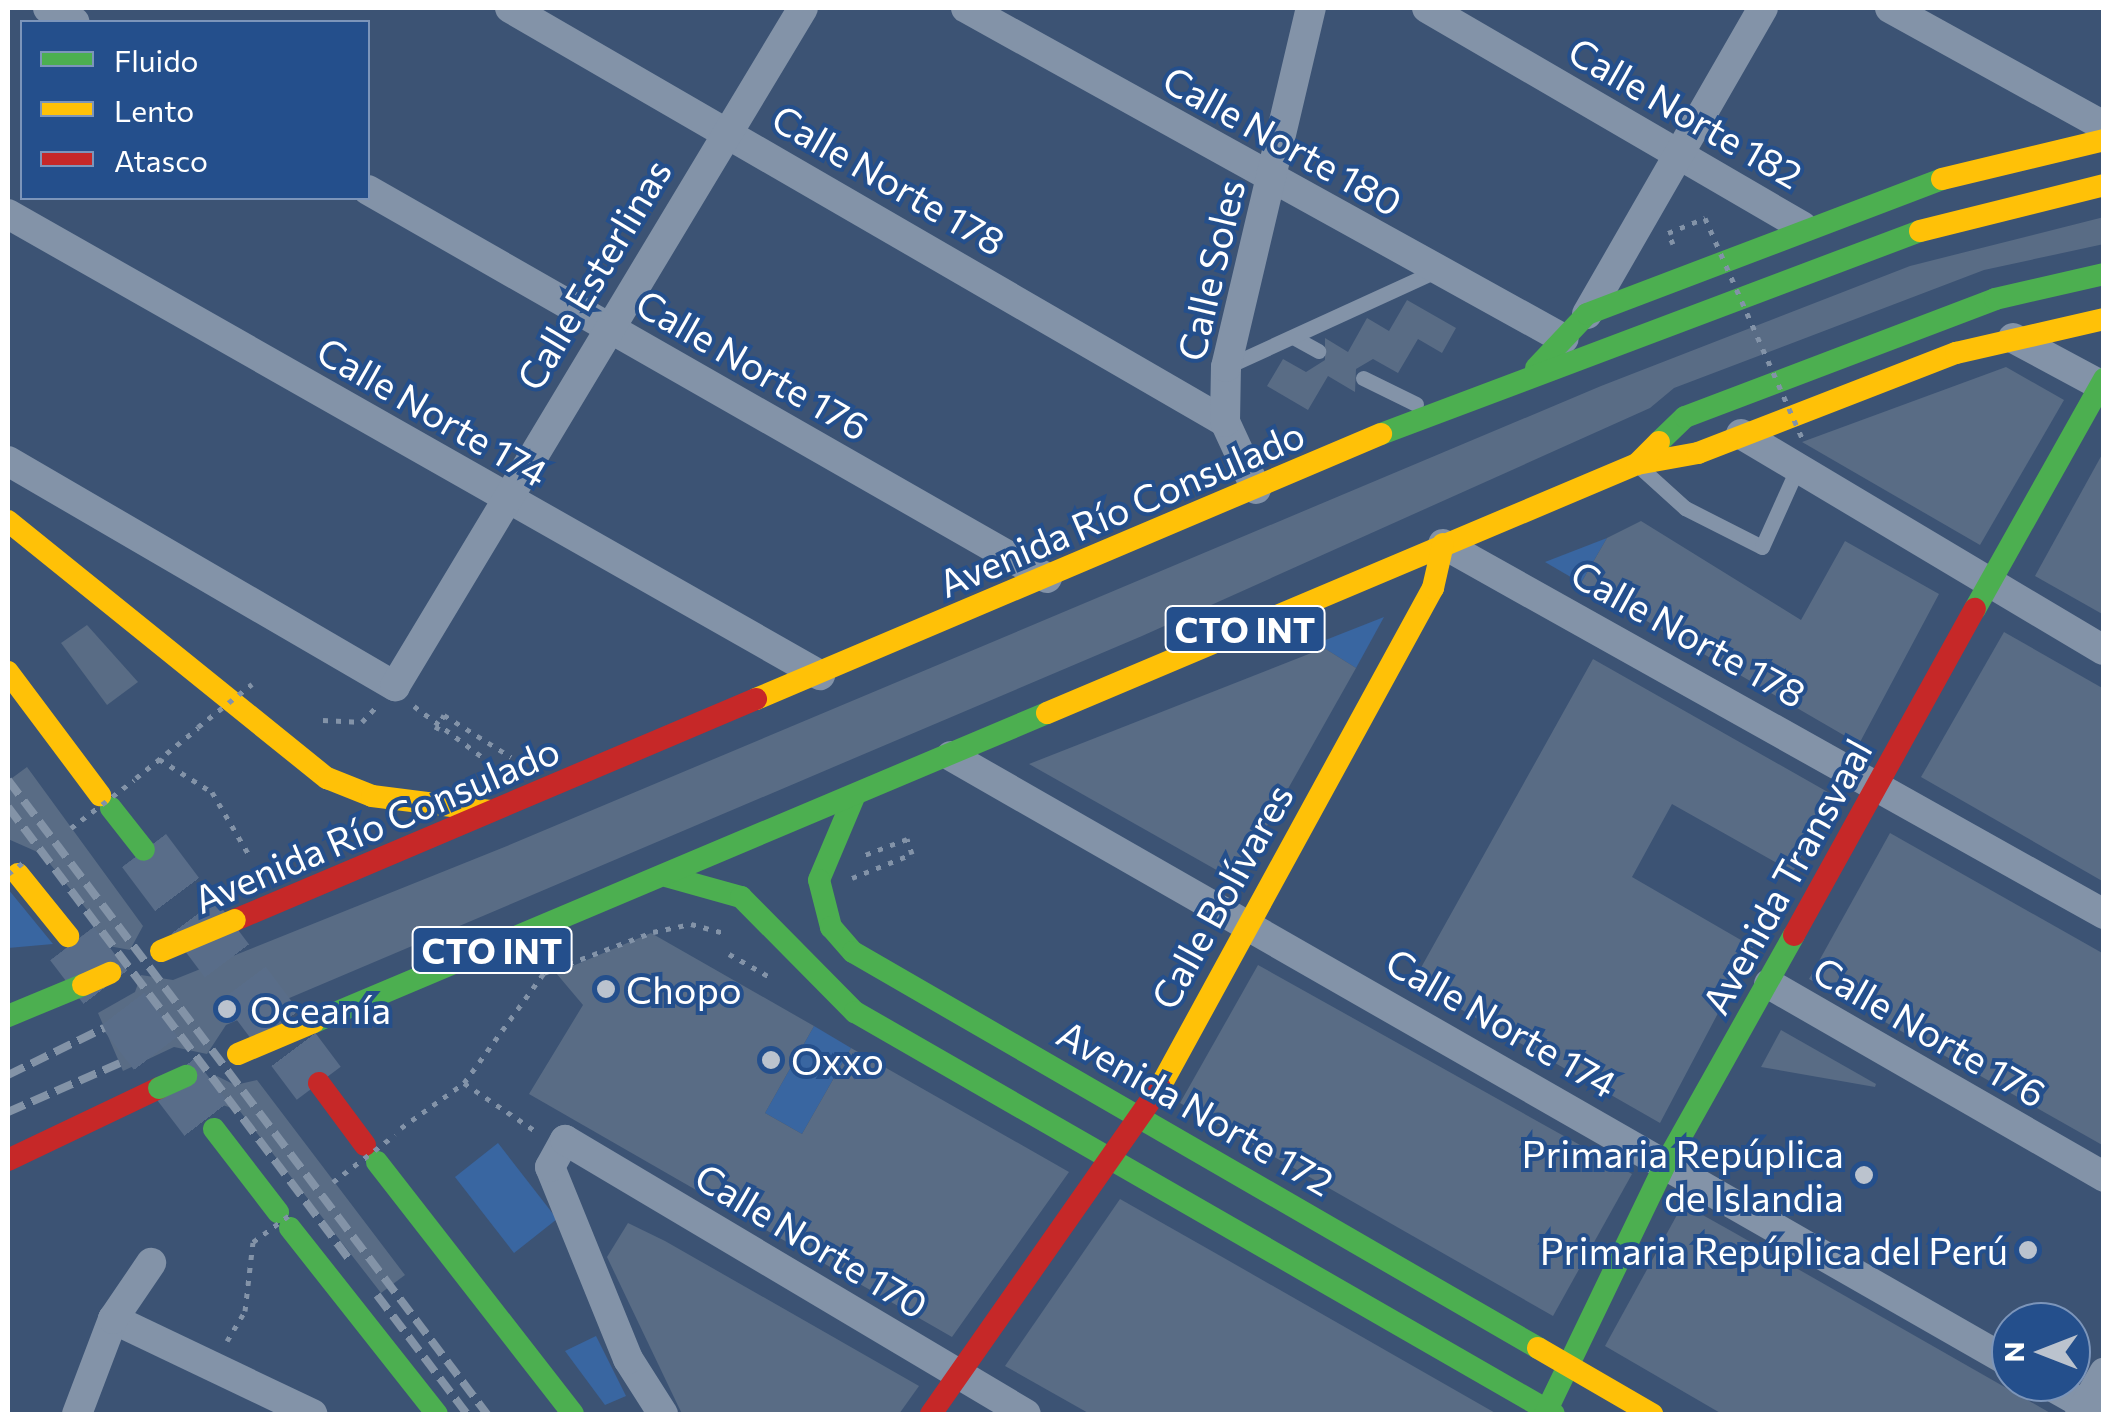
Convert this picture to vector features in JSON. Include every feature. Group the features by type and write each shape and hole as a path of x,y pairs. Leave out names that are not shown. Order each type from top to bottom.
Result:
{"main road":[{"name":"Avenida Río Consulado","path":"161,951 820,676 1536,368 1587,314 1802,226 1978,167 2104,140"},
{"path":"1536,368 1602,354 1900,236 2104,185"},
{"name":"CTO INT","path":"1637,464 1686,417 1995,299 2104,274"},
{"name":"CTO INT","path":"238,1054 669,877 1637,464 1741,434 2013,338 2104,318"},
{"name":"Avenida Transvaal","path":"1549,1413 1565,1365 1666,1164 2102,384"},
{"path":"8,521 327,778 372,796 498,812"},
{"name":"Calle Bolívares","path":"932,1414 1144,1114 1254,924 1433,588 1443,544"},
{"path":"8,672 144,850"},
{"path":"820,896 825,848 854,797"},
{"path":"14,867 68,936"},
{"path":"669,877 729,892 765,917 855,1012 1549,1413"},
{"name":"Avenida Norte 172","path":"820,896 853,952 1144,1114 1652,1414"},
{"path":"8,1016 110,974"},
{"path":"30,976 79,987"},
{"path":"8,1160 186,1076"},
{"path":"319,1083 573,1414"},
{"path":"214,1128 437,1414"}],"street":[{"path":"48,8 70,20"},
{"name":"Calle Norte 178","path":"510,8 1226,422"},
{"name":"Calle Esterlinas","path":"395,686 725,129 803,8"},
{"name":"Calle Norte 180","path":"966,8 1272,183 1564,339"},
{"name":"Calle Soles","path":"1256,488 1226,422 1226,367 1312,8"},
{"name":"Calle Norte 182","path":"1427,8 1802,226"},
{"path":"1587,314 1763,8"},
{"path":"1890,8 2104,126"},
{"name":"Calle Norte 176","path":"370,191 1048,578"},
{"name":"Calle Norte 174","path":"8,214 820,676"},
{"path":"2013,338 2102,384"},
{"path":"1741,434 1801,454 1990,583 2104,650"},
{"path":"8,461 395,686"},
{"name":"Calle Norte 178","path":"1443,544 1878,781 2104,914"},
{"name":"Calle Norte 174","path":"951,756 1254,924 1991,1351"},
{"name":"Calle Norte 176","path":"1769,984 2104,1177"},
{"name":"Calle Norte 170","path":"556,1144 576,1142 1026,1414"},
{"path":"556,1144 550,1166 628,1359 663,1414"},
{"path":"77,1414 113,1319 151,1262"},
{"path":"113,1319 312,1414"},
{"path":"2089,1412 2104,1372"}],"lane":[{"path":"1226,367 1438,270"},
{"path":"1293,337 1318,351"},
{"path":"1362,378 1433,412"},
{"path":"1637,464 1684,508 1762,547 1801,454"}],"path":[{"path":"1668,233 1704,218 1801,454"},
{"path":"71,828 252,684"},
{"path":"312,720 362,722 395,686 436,730 497,768 498,812"},
{"path":"436,730 444,715 511,757"},
{"path":"159,759 212,792 248,853"},
{"path":"820,896 912,854 907,838 845,863"},
{"path":"407,1122 464,1083 544,974 690,924 753,935 765,917"},
{"path":"729,954 770,978"},
{"path":"464,1083 556,1144"},
{"path":"333,1182 394,1135"},
{"path":"214,1365 244,1311 252,1245 286,1218"}],"shaded area":[{"path":"1607,538 1581,583 1545,562"},
{"path":"1384,617 1356,668 1324,648 1323,641"},
{"path":"8,889 53,944 8,948"},
{"path":"814,1026 851,1048 802,1134 765,1113"},
{"path":"498,1143 557,1219 514,1253 455,1177"},
{"path":"596,1336 626,1396 605,1405 565,1351"}],"building":[{"path":"2104,217 2104,244 1984,270 1674,388 1650,408 1142,636 226,1025 207,1054 174,1047 123,1071 98,1013 135,992 141,975 173,980 507,846 1601,386 1910,266"},
{"path":"1407,300 1456,328 1442,353 1418,339 1398,373 1373,359 1356,369 1355,392 1328,376 1308,410 1267,386 1283,359 1306,372 1325,360 1325,338 1348,352 1367,318 1389,331"},
{"path":"2006,367 2064,400 1980,545 1802,442"},
{"path":"2104,451 2104,615 2035,576"},
{"path":"1641,521 1801,620 1845,541 1939,594 1859,744 1581,583 1607,538"},
{"path":"87,625 138,682 107,705 61,643"},
{"path":"2004,632 2104,689 2104,882 1921,777"},
{"path":"1324,648 1356,668 1236,881 1029,764"},
{"path":"1593,659 1833,795 1793,872 1672,804 1632,877 1753,947 1660,1123 1413,982"},
{"path":"27,767 143,926 130,950 98,944 92,916 42,854 8,839 8,781"},
{"path":"1890,833 2104,954 2104,1146 1809,979"},
{"path":"651,933 814,1026 765,1113 802,1134 851,1048 1069,1172 952,1337 529,1094 583,1005 556,973"},
{"path":"1258,965 1632,1174 1553,1316 1180,1103"},
{"path":"1781,1030 1876,1084 1875,1087 1761,1067"},
{"path":"217,1076 235,1085 257,1080 405,1275 381,1293 239,1110 205,1100"},
{"path":"1120,1199 1497,1414 1090,1414 1005,1366"},
{"path":"1683,1204 1991,1379 1991,1402 2031,1402 2052,1414 1722,1414 1605,1346"},
{"path":"628,1223 919,1386 899,1414 682,1414 607,1257"}],"tunnel":[{"path":"144,850 319,1083"},
{"path":"72,943 214,1129"}],"railway":[{"path":"8,780 487,1414"},
{"path":"8,807 352,1263"},
{"path":"8,1075 104,1028"},
{"path":"8,1112 120,1063"},
{"path":"377,1295 467,1414"}],"traffic: fast":[{"path":"1536,368 1587,314 1942,179"},
{"path":"1381,434 1920,231"},
{"path":"1659,442 1685,417 1995,299 2104,274"},
{"path":"1975,609 2104,379"},
{"path":"314,1022 1047,713"},
{"path":"854,797 819,880 831,927 853,952 1538,1348"},
{"path":"111,808 144,850"},
{"path":"669,877 741,897 855,1012 1554,1414"},
{"path":"1545,1414 1666,1163 1794,935"},
{"path":"8,1016 83,985"},
{"path":"159,1088 186,1076"},
{"path":"214,1129 278,1212"},
{"path":"377,1162 573,1414"},
{"path":"290,1228 437,1414"}],"traffic: slow":[{"path":"1942,179 2104,140"},
{"path":"1920,231 2104,185"},
{"path":"1637,464 1698,453 1956,353 2104,319"},
{"path":"756,699 1381,434"},
{"path":"1047,713 1637,464 1659,442"},
{"path":"8,521 327,778 372,796 490,811"},
{"path":"1160,1087 1433,588 1443,544"},
{"path":"8,672 100,795"},
{"path":"18,874 68,936"},
{"path":"161,951 235,920"},
{"path":"83,985 110,973"},
{"path":"238,1054 314,1022"},
{"path":"1538,1348 1652,1414"}],"traffic: jam":[{"path":"1794,935 1975,609"},
{"path":"235,920 756,699"},
{"path":"319,1083 365,1145"},
{"path":"931,1414 1160,1087"},
{"path":"8,1160 159,1088"}],"place":[{"name":"Chopo","path":"606,989"},
{"name":"Oceanía","path":"227,1009"},
{"name":"Oxxo","path":"771,1060"},
{"name":"Primaria Repúplica de Islandia","path":"1864,1175"},
{"name":"Primaria Repúplica del Perú","path":"2028,1250"}]}
